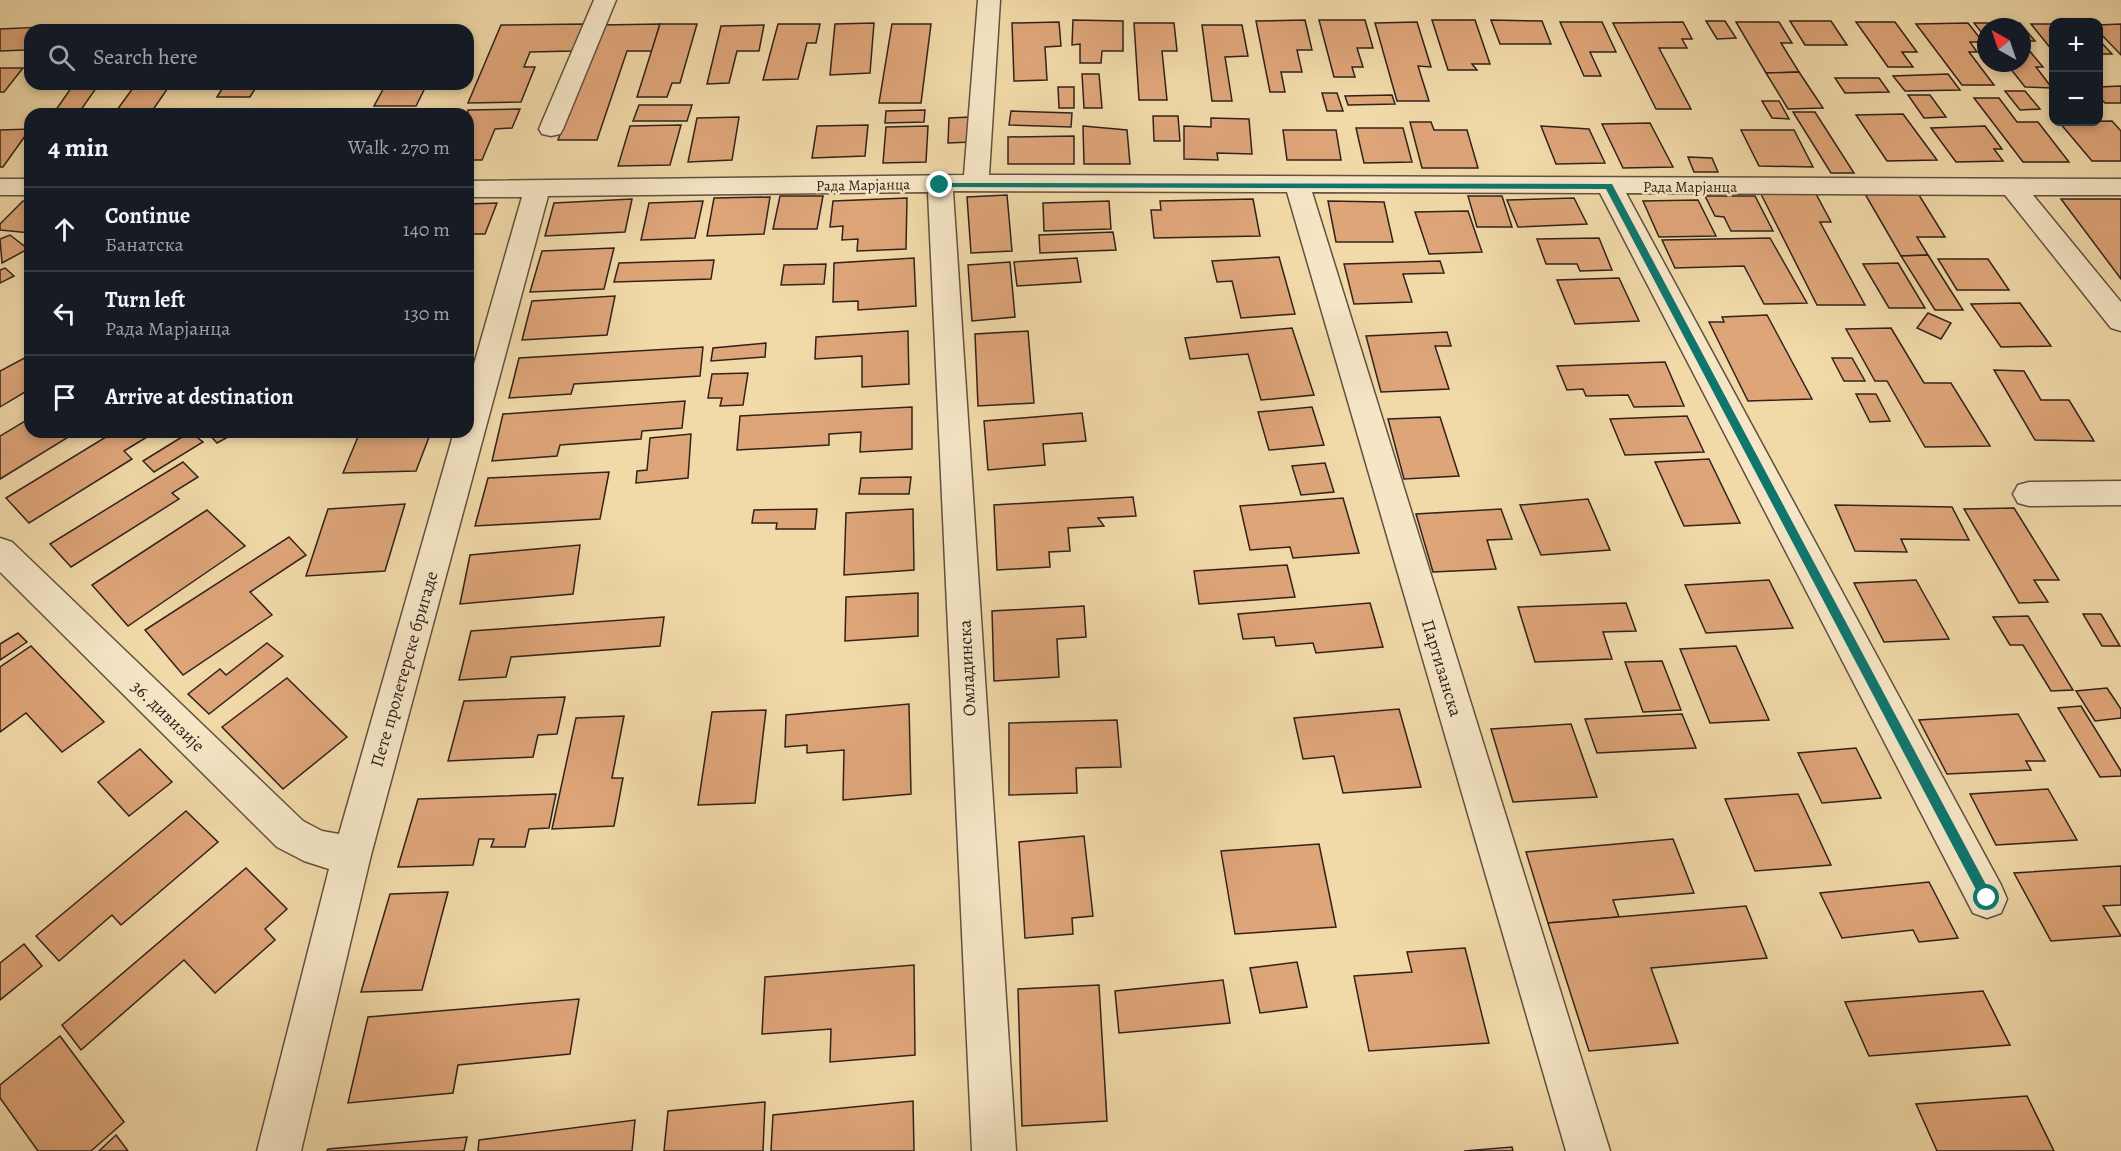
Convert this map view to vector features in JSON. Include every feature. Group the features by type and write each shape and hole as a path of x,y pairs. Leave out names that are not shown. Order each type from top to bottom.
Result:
{"street":[{"path":"551,129 605,0"},
{"path":"976,183 989,0"},
{"name":"Рада Марјанца","path":"474,189 976,183 2121,187"},
{"name":"Партизанска","path":"1297,184 1587,1151"},
{"name":"Омладинска","path":"940,185 994,1151"},
{"path":"1609,186 1987,898"},
{"path":"0,187 24,187"},
{"path":"2013,188 2121,321"},
{"name":"Пете пролетерске бригаде","path":"474,416 537,189"},
{"name":"Пете пролетерске бригаде","path":"279,1151 352,855 468,438"},
{"path":"2029,494 2121,492"},
{"name":"36. дивизије","path":"0,550 290,834 318,848 352,855"}],"building":[{"path":"1073,20 1123,21 1123,51 1102,51 1101,63 1080,63 1080,44 1072,45"},
{"path":"1305,20 1312,50 1297,50 1302,72 1281,72 1285,92 1270,92 1256,21"},
{"path":"1319,20 1365,20 1373,48 1357,48 1363,67 1352,67 1355,77 1334,77"},
{"path":"1432,20 1475,20 1490,64 1472,64 1477,70 1448,70"},
{"path":"1491,20 1542,21 1551,44 1500,44"},
{"path":"1706,21 1725,21 1736,38 1717,39"},
{"path":"1790,21 1831,21 1847,45 1805,45"},
{"path":"1059,22 1061,46 1045,47 1047,80 1014,81 1012,23"},
{"path":"1417,22 1431,67 1418,66 1429,101 1397,101 1375,23"},
{"path":"1560,22 1602,22 1616,52 1590,52 1601,76 1584,76"},
{"path":"1683,22 1692,39 1682,39 1687,48 1659,48 1691,109 1656,109 1613,23"},
{"path":"1736,22 1779,22 1792,43 1781,43 1799,72 1766,73"},
{"path":"1856,22 1895,22 1917,52 1902,52 1913,67 1888,67"},
{"path":"874,23 870,73 830,75 835,24"},
{"path":"1134,23 1174,23 1177,51 1162,51 1167,100 1139,100"},
{"path":"1968,23 1977,34 1977,42 1970,42 1977,52 1969,52 1977,63 1977,72 1984,72 1994,85 1962,85 1916,24"},
{"path":"584,24 574,51 530,52 524,67 535,67 521,102 468,103 474,90 501,25"},
{"path":"660,24 652,51 627,51 597,140 558,140 601,25"},
{"path":"660,24 697,24 680,83 672,83 667,97 637,97"},
{"path":"778,24 820,24 816,43 807,43 798,79 763,80"},
{"path":"892,24 931,24 921,103 879,103"},
{"path":"2031,24 2049,24 2049,46"},
{"path":"2121,24 2121,55 2103,36 2103,25"},
{"path":"764,25 759,51 737,51 729,83 707,84 721,26"},
{"path":"1202,25 1242,25 1248,56 1225,57 1232,101 1212,101"},
{"path":"24,28 24,50 0,51 0,29"},
{"path":"2103,44 2112,54 2103,54"},
{"path":"2031,53 2043,67 2036,67 2049,84 2049,88 2025,87 2013,72 2031,72"},
{"path":"0,68 23,68 4,92 0,92"},
{"path":"1799,72 1823,108 1788,109 1766,73"},
{"path":"1082,74 1099,74 1102,108 1084,108"},
{"path":"1948,74 1960,90 1905,91 1893,76"},
{"path":"1835,78 1879,78 1889,92 1845,93"},
{"path":"2121,86 2121,103 2105,103 2103,87"},
{"path":"1058,87 1074,87 1074,108 1059,108"},
{"path":"70,90 95,90 82,108 57,108"},
{"path":"132,90 167,90 154,108 118,108"},
{"path":"221,90 254,90 250,97 217,97"},
{"path":"383,90 424,90 416,106 374,106"},
{"path":"2005,91 2025,91 2040,109 2020,110"},
{"path":"1322,93 1337,93 1343,111 1327,111"},
{"path":"1392,95 1395,104 1348,105 1345,96"},
{"path":"1908,95 1930,95 1946,117 1924,118"},
{"path":"1974,98 1999,98 2017,122 2038,122 2069,162 2023,162"},
{"path":"1762,101 1779,101 1789,119 1772,118"},
{"path":"639,105 692,105 687,121 633,121"},
{"path":"520,109 512,128 495,129 482,160 474,160 474,110"},
{"path":"925,110 924,122 885,123 886,111"},
{"path":"1011,111 1072,113 1071,127 1009,125"},
{"path":"1793,112 1815,112 1854,173 1831,173"},
{"path":"1903,114 1937,160 1887,161 1856,115"},
{"path":"1153,116 1178,116 1180,141 1154,141"},
{"path":"739,117 732,160 688,162 697,118"},
{"path":"971,117 971,142 948,143 949,118"},
{"path":"1211,118 1249,119 1252,154 1217,153 1218,160 1184,159 1184,126 1211,127"},
{"path":"2103,121 2112,121 2121,131 2121,161 2092,161 2062,126 2103,126"},
{"path":"1410,122 1431,122 1434,130 1467,130 1478,168 1422,168"},
{"path":"1650,123 1673,167 1623,168 1602,124"},
{"path":"681,125 670,165 618,166 630,126"},
{"path":"868,125 865,156 812,158 817,126"},
{"path":"928,126 926,162 883,163 886,127"},
{"path":"1083,126 1127,130 1130,164 1084,164"},
{"path":"1541,126 1589,129 1605,163 1556,164"},
{"path":"1985,126 2002,149 1994,149 2003,161 1956,162 1931,128"},
{"path":"1356,128 1403,128 1412,162 1364,163"},
{"path":"24,129 24,137 3,167 0,167 0,130"},
{"path":"1283,130 1336,130 1341,160 1287,160"},
{"path":"1741,130 1794,130 1813,167 1759,166"},
{"path":"1074,136 1074,164 1008,164 1008,137"},
{"path":"1688,157 1712,158 1718,172 1694,172"},
{"path":"1761,194 1816,194 1831,222 1820,222 1865,305 1817,305"},
{"path":"1865,194 1919,195 1945,237 1917,237 1928,255 1901,256"},
{"path":"1007,195 1012,251 971,253 967,197"},
{"path":"780,196 823,196 817,229 773,229"},
{"path":"1468,196 1502,196 1512,227 1477,227"},
{"path":"1705,196 1755,196 1773,231 1731,231 1724,217 1715,216"},
{"path":"770,197 764,234 707,236 714,198"},
{"path":"907,198 906,249 857,251 858,239 842,240 843,226 830,227 833,201"},
{"path":"1574,198 1587,224 1518,227 1507,200"},
{"path":"632,199 625,232 545,236 554,203"},
{"path":"1253,199 1260,236 1154,238 1151,210 1161,210 1160,201"},
{"path":"2061,199 2121,199 2121,279"},
{"path":"1698,200 1716,236 1659,237 1643,201"},
{"path":"24,201 24,232 0,230 0,224"},
{"path":"703,201 695,238 641,240 649,203"},
{"path":"1109,201 1111,229 1044,231 1043,203"},
{"path":"1328,201 1384,202 1393,242 1336,242"},
{"path":"497,203 485,234 474,234 474,204"},
{"path":"1468,211 1482,252 1429,254 1415,212"},
{"path":"1113,232 1116,250 1040,253 1039,235"},
{"path":"10,235 24,246 24,251 2,263 0,239"},
{"path":"1599,238 1612,270 1580,271 1577,264 1546,264 1537,239"},
{"path":"1770,238 1807,303 1764,304 1744,266 1675,268 1662,240"},
{"path":"614,248 604,289 530,292 542,251"},
{"path":"1928,255 1963,310 1935,310 1901,256"},
{"path":"1279,257 1295,314 1241,318 1232,281 1217,282 1212,261"},
{"path":"914,258 916,306 858,310 858,301 833,302 834,263"},
{"path":"1077,258 1081,282 1017,286 1014,262"},
{"path":"1938,259 1988,259 2009,290 1957,290"},
{"path":"714,260 711,279 614,282 619,263"},
{"path":"1440,261 1444,273 1403,274 1412,302 1354,304 1344,264"},
{"path":"1010,262 1015,317 972,321 968,265"},
{"path":"1898,263 1925,308 1889,308 1863,264"},
{"path":"826,264 824,284 781,285 784,265"},
{"path":"5,268 14,276 0,283 0,270"},
{"path":"1619,278 1639,321 1575,324 1557,280"},
{"path":"615,296 607,335 522,340 532,301"},
{"path":"2020,303 2051,346 2001,347 1971,304"},
{"path":"1928,313 1951,323 1941,339 1917,328"},
{"path":"1767,315 1812,399 1748,401 1709,322 1724,322 1722,317"},
{"path":"1292,328 1314,395 1261,400 1248,354 1190,359 1185,338"},
{"path":"1891,328 1924,383 1951,383 1990,446 1925,447 1887,381 1875,381 1846,329"},
{"path":"908,331 909,384 862,387 862,356 815,359 816,337"},
{"path":"1028,331 1034,403 978,406 975,334"},
{"path":"1447,332 1451,346 1435,346 1449,389 1381,392 1366,336"},
{"path":"766,343 765,357 711,361 713,348"},
{"path":"703,347 700,376 574,384 571,394 509,398 519,358"},
{"path":"24,358 24,393 0,407 0,371"},
{"path":"1832,358 1852,358 1865,381 1844,381"},
{"path":"1665,362 1684,406 1634,407 1628,395 1586,396 1583,389 1567,390 1557,366"},
{"path":"1994,370 2024,371 2041,400 2069,400 2094,441 2035,440"},
{"path":"748,373 743,405 720,406 722,398 708,398 712,374"},
{"path":"1856,394 1876,394 1890,421 1870,422"},
{"path":"685,401 682,428 642,431 641,439 560,445 557,456 492,461 503,414"},
{"path":"912,407 912,449 860,452 861,432 829,434 829,445 737,450 740,416"},
{"path":"1312,407 1324,445 1269,450 1258,412"},
{"path":"1082,413 1086,441 1043,444 1045,465 988,470 984,421"},
{"path":"1687,416 1704,452 1625,455 1610,419"},
{"path":"1440,417 1459,476 1404,479 1388,419"},
{"path":"24,422 24,438 67,438 0,479 0,436"},
{"path":"691,434 688,478 636,483 637,471 647,470 650,438"},
{"path":"104,438 145,438 124,451 132,459 29,523 6,498"},
{"path":"180,438 198,438 203,442 154,472 143,461"},
{"path":"212,438 226,438 217,443"},
{"path":"358,438 429,438 416,471 343,473"},
{"path":"1709,459 1740,523 1684,526 1655,462"},
{"path":"183,462 198,477 172,493 179,499 71,567 50,544"},
{"path":"1325,463 1334,492 1301,495 1292,466"},
{"path":"609,472 600,519 475,526 488,478"},
{"path":"911,477 909,494 859,494 861,478"},
{"path":"1133,497 1136,516 1098,518 1104,526 1068,528 1070,551 1049,552 1050,567 997,570 994,505"},
{"path":"1343,498 1359,553 1293,558 1290,547 1250,550 1240,506"},
{"path":"1588,499 1610,550 1541,555 1520,505"},
{"path":"405,504 385,571 306,576 328,509"},
{"path":"1835,505 1952,507 1969,540 1901,539 1907,552 1855,551"},
{"path":"2014,508 2059,580 2034,580 2048,602 2019,603 1964,509"},
{"path":"817,509 815,529 776,529 777,523 752,523 754,510"},
{"path":"913,509 914,570 844,575 846,513"},
{"path":"1501,509 1512,539 1487,540 1496,569 1433,572 1416,514"},
{"path":"207,510 245,546 128,626 92,585"},
{"path":"289,537 306,555 250,592 272,615 183,675 145,630"},
{"path":"580,545 573,594 460,604 470,555"},
{"path":"1287,565 1295,597 1199,604 1194,571"},
{"path":"1769,580 1793,628 1706,633 1685,585"},
{"path":"1916,580 1949,639 1884,642 1854,583"},
{"path":"918,593 918,636 845,641 846,597"},
{"path":"1370,603 1383,647 1316,653 1313,643 1276,646 1274,637 1243,639 1238,614"},
{"path":"1626,603 1636,631 1603,632 1612,659 1535,662 1518,607"},
{"path":"1084,606 1086,637 1057,639 1059,677 994,681 992,611"},
{"path":"2083,614 2101,614 2120,646 2102,646"},
{"path":"2028,616 2073,690 2051,691 2023,645 2010,645 1993,617"},
{"path":"664,617 660,646 511,657 506,677 459,680 471,631"},
{"path":"18,633 27,642 0,660 0,644"},
{"path":"267,643 283,656 209,714 188,694 220,669 226,675"},
{"path":"31,646 104,722 62,752 26,713 0,732 0,667"},
{"path":"1736,646 1769,720 1710,723 1680,649"},
{"path":"1662,661 1681,710 1643,712 1625,662"},
{"path":"287,678 347,737 283,789 222,727"},
{"path":"2107,688 2121,709 2121,718 2095,721 2076,691"},
{"path":"565,697 557,734 538,735 533,757 448,761 464,701"},
{"path":"909,704 911,794 843,800 844,750 807,753 807,745 785,747 786,715"},
{"path":"2081,706 2121,771 2121,776 2100,777 2058,708"},
{"path":"1399,709 1421,787 1343,793 1334,756 1303,759 1294,718"},
{"path":"766,710 755,803 698,805 712,712"},
{"path":"1682,714 1696,748 1597,753 1585,719"},
{"path":"2018,714 2045,761 2026,761 2031,770 1947,774 1919,720"},
{"path":"624,716 612,778 623,778 614,826 552,829 576,718"},
{"path":"1117,720 1121,767 1076,768 1077,793 1009,795 1009,723"},
{"path":"1571,724 1597,797 1513,802 1491,729"},
{"path":"1856,748 1881,798 1822,803 1798,753"},
{"path":"140,749 172,782 129,816 98,782"},
{"path":"2048,789 2077,840 1996,845 1970,794"},
{"path":"556,794 549,828 529,829 525,847 491,847 494,839 479,839 473,865 398,867 418,799"},
{"path":"1798,794 1831,865 1755,871 1725,799"},
{"path":"186,811 218,842 121,925 112,915 59,961 36,936"},
{"path":"1084,836 1093,916 1072,918 1073,934 1025,938 1019,842"},
{"path":"1673,839 1694,893 1613,900 1619,917 1548,923 1526,852"},
{"path":"1319,844 1336,927 1235,934 1221,851"},
{"path":"2121,866 2121,905 2103,906 2121,936 2051,941 2014,873"},
{"path":"246,868 287,909 265,929 275,940 215,993 184,960 81,1050 62,1025"},
{"path":"1929,882 1958,938 1919,942 1913,930 1842,938 1820,893"},
{"path":"448,892 422,990 361,992 390,894"},
{"path":"1746,906 1767,958 1651,968 1678,1043 1589,1051 1548,923"},
{"path":"24,944 42,966 0,1000 0,963"},
{"path":"1465,948 1489,1043 1369,1051 1354,976 1412,972 1407,952"},
{"path":"1297,962 1307,1007 1260,1013 1250,968"},
{"path":"914,965 915,1055 830,1062 831,1029 762,1034 765,977"},
{"path":"1223,980 1230,1023 1119,1033 1115,991"},
{"path":"1099,985 1107,1121 1022,1126 1018,989"},
{"path":"1983,991 2010,1045 1869,1056 1845,1002"},
{"path":"579,999 570,1054 458,1065 453,1093 348,1103 368,1017"},
{"path":"60,1036 124,1122 91,1151 38,1151 0,1098 0,1085"},
{"path":"2027,1096 2054,1151 1937,1151 1916,1104"},
{"path":"913,1101 914,1151 771,1151 773,1115"},
{"path":"765,1102 763,1151 664,1151 668,1111"},
{"path":"635,1120 632,1151 478,1151 479,1140"},
{"path":"116,1135 128,1151 99,1151"},
{"path":"467,1137 464,1151 327,1151 328,1149"},
{"path":"1512,1147 1513,1151 1464,1151"}],"route":[{"path":"940,185 976,183 1609,186 1987,898"}]}
